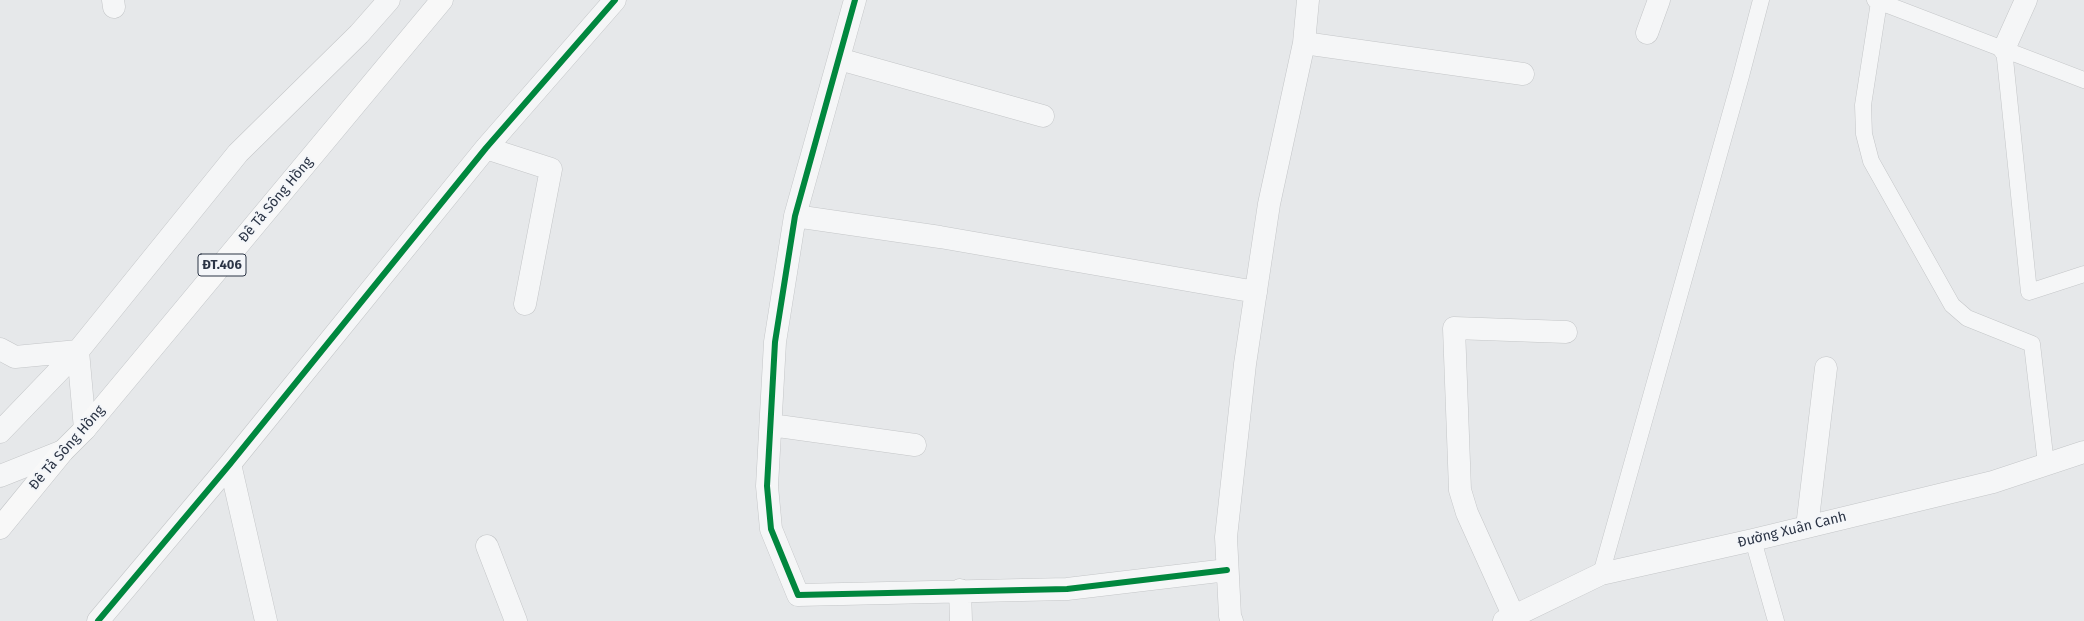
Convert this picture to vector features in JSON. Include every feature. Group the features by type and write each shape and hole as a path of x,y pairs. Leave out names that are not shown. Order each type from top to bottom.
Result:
{"main road":[{"name":"Đê Tả Sông Hồng","path":"0,528 63,451 85,429 442,0"}],"street":[{"path":"0,432 78,351 238,153 359,34 389,0"},
{"path":"98,621 230,464 486,148 615,0"},
{"path":"855,0 795,216 775,342 767,486 771,529 798,595 960,590 1067,589 1227,570"},
{"path":"1232,621 1230,616 1226,537 1245,364 1269,204 1304,43 1308,0"},
{"path":"1648,33 1659,0"},
{"path":"2004,49 2026,0"},
{"path":"1304,43 1523,74"},
{"path":"839,58 1043,116"},
{"path":"486,148 551,169 525,304"},
{"path":"795,216 940,237 1256,292"},
{"path":"1509,619 1467,513 1460,490 1454,328 1566,332"},
{"path":"0,349 15,357 78,351"},
{"path":"78,351 85,429"},
{"path":"1807,527 1826,368"},
{"path":"770,424 915,445"},
{"path":"0,476 63,451"},
{"name":"Đường Xuân Canh","path":"1509,619 1601,574 1753,540 1993,482 2084,452"},
{"path":"230,464 266,621"},
{"path":"487,546 516,621"},
{"path":"960,590 961,621"}],"lane":[{"path":"1601,574 1741,76 1760,0"},
{"path":"2046,464 2032,344 1967,318 1952,305 1871,161 1864,134 1863,105 1877,1 2084,80"},
{"path":"2004,49 2029,292 2084,274"},
{"path":"1753,540 1776,621"}],"cycle path":[{"path":"98,621 230,464 486,148 615,0"},
{"path":"855,0 795,216 775,342 767,486 771,529 798,595 1067,589 1227,570"}]}
